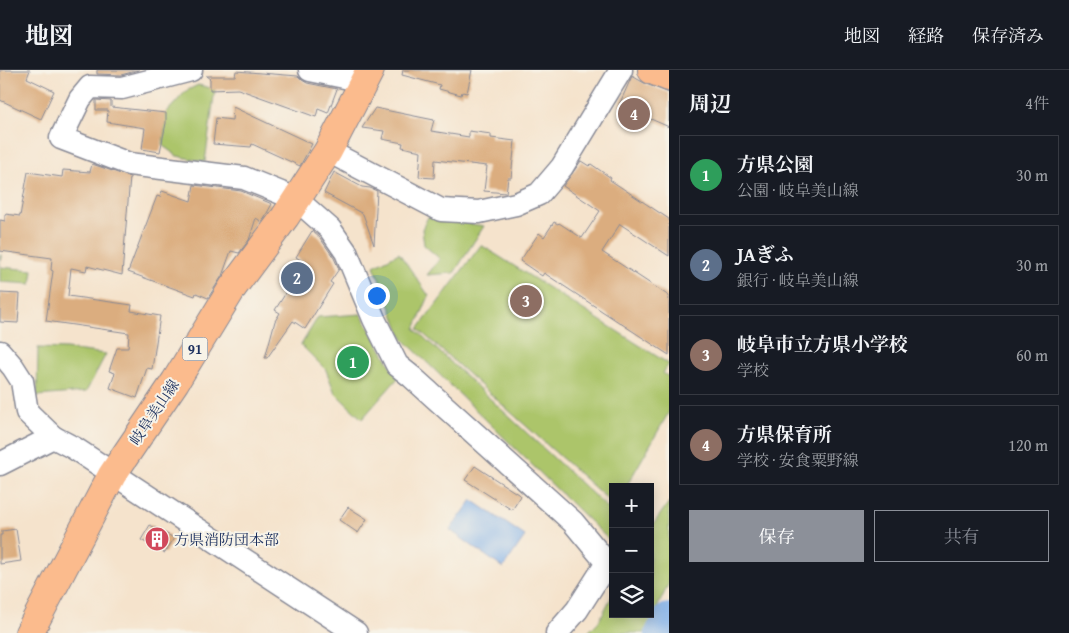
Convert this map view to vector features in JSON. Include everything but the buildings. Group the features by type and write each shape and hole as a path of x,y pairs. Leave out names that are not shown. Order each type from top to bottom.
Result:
{"main road":[{"path":"652,70 669,78"},
{"name":"岐阜美山線","path":"28,633 112,474 175,382 233,287 328,151 367,76"}],"street":[{"path":"310,70 367,76"},
{"path":"328,151 442,210 479,212 516,204 539,194 562,167 620,70"},
{"path":"181,71 122,88 90,87 80,99 61,138 129,164 244,178 296,199 330,229 346,252 374,319 397,365 573,522 607,563 578,610 557,633"},
{"path":"0,352 22,381 27,412 53,437 74,448 356,633"},
{"path":"0,464 53,437"}],"green space":[{"path":"198,85 215,89 205,162 177,156 163,146 166,113 186,91"},
{"path":"428,217 484,226 454,273 427,275 440,259 424,245 422,229"},
{"path":"481,245 669,364 663,373 669,377 669,412 628,483 609,483 609,500 418,329"},
{"path":"399,253 429,296 415,329 609,509 608,539 403,339 374,266"},
{"path":"0,267 33,270 31,284 0,282"},
{"path":"361,314 398,378 362,419 335,393 326,370 301,345 318,317"},
{"path":"38,348 106,354 86,392 37,396"},
{"path":"669,502 669,583 654,614 654,528 654,523"},
{"path":"609,602 609,618 652,618 645,633 587,633 599,621"}],"water":[{"path":"472,500 525,536 503,568 450,530"}],"waterway":[{"path":"661,633 669,619"}],"place":[{"name":"方県保育所","path":"634,114"},
{"name":"JAぎふ","path":"297,278"},
{"name":"岐阜市立方県小学校","path":"526,301"},
{"name":"方県公園","path":"353,362"},
{"name":"方県消防団本部","path":"157,539"}]}
